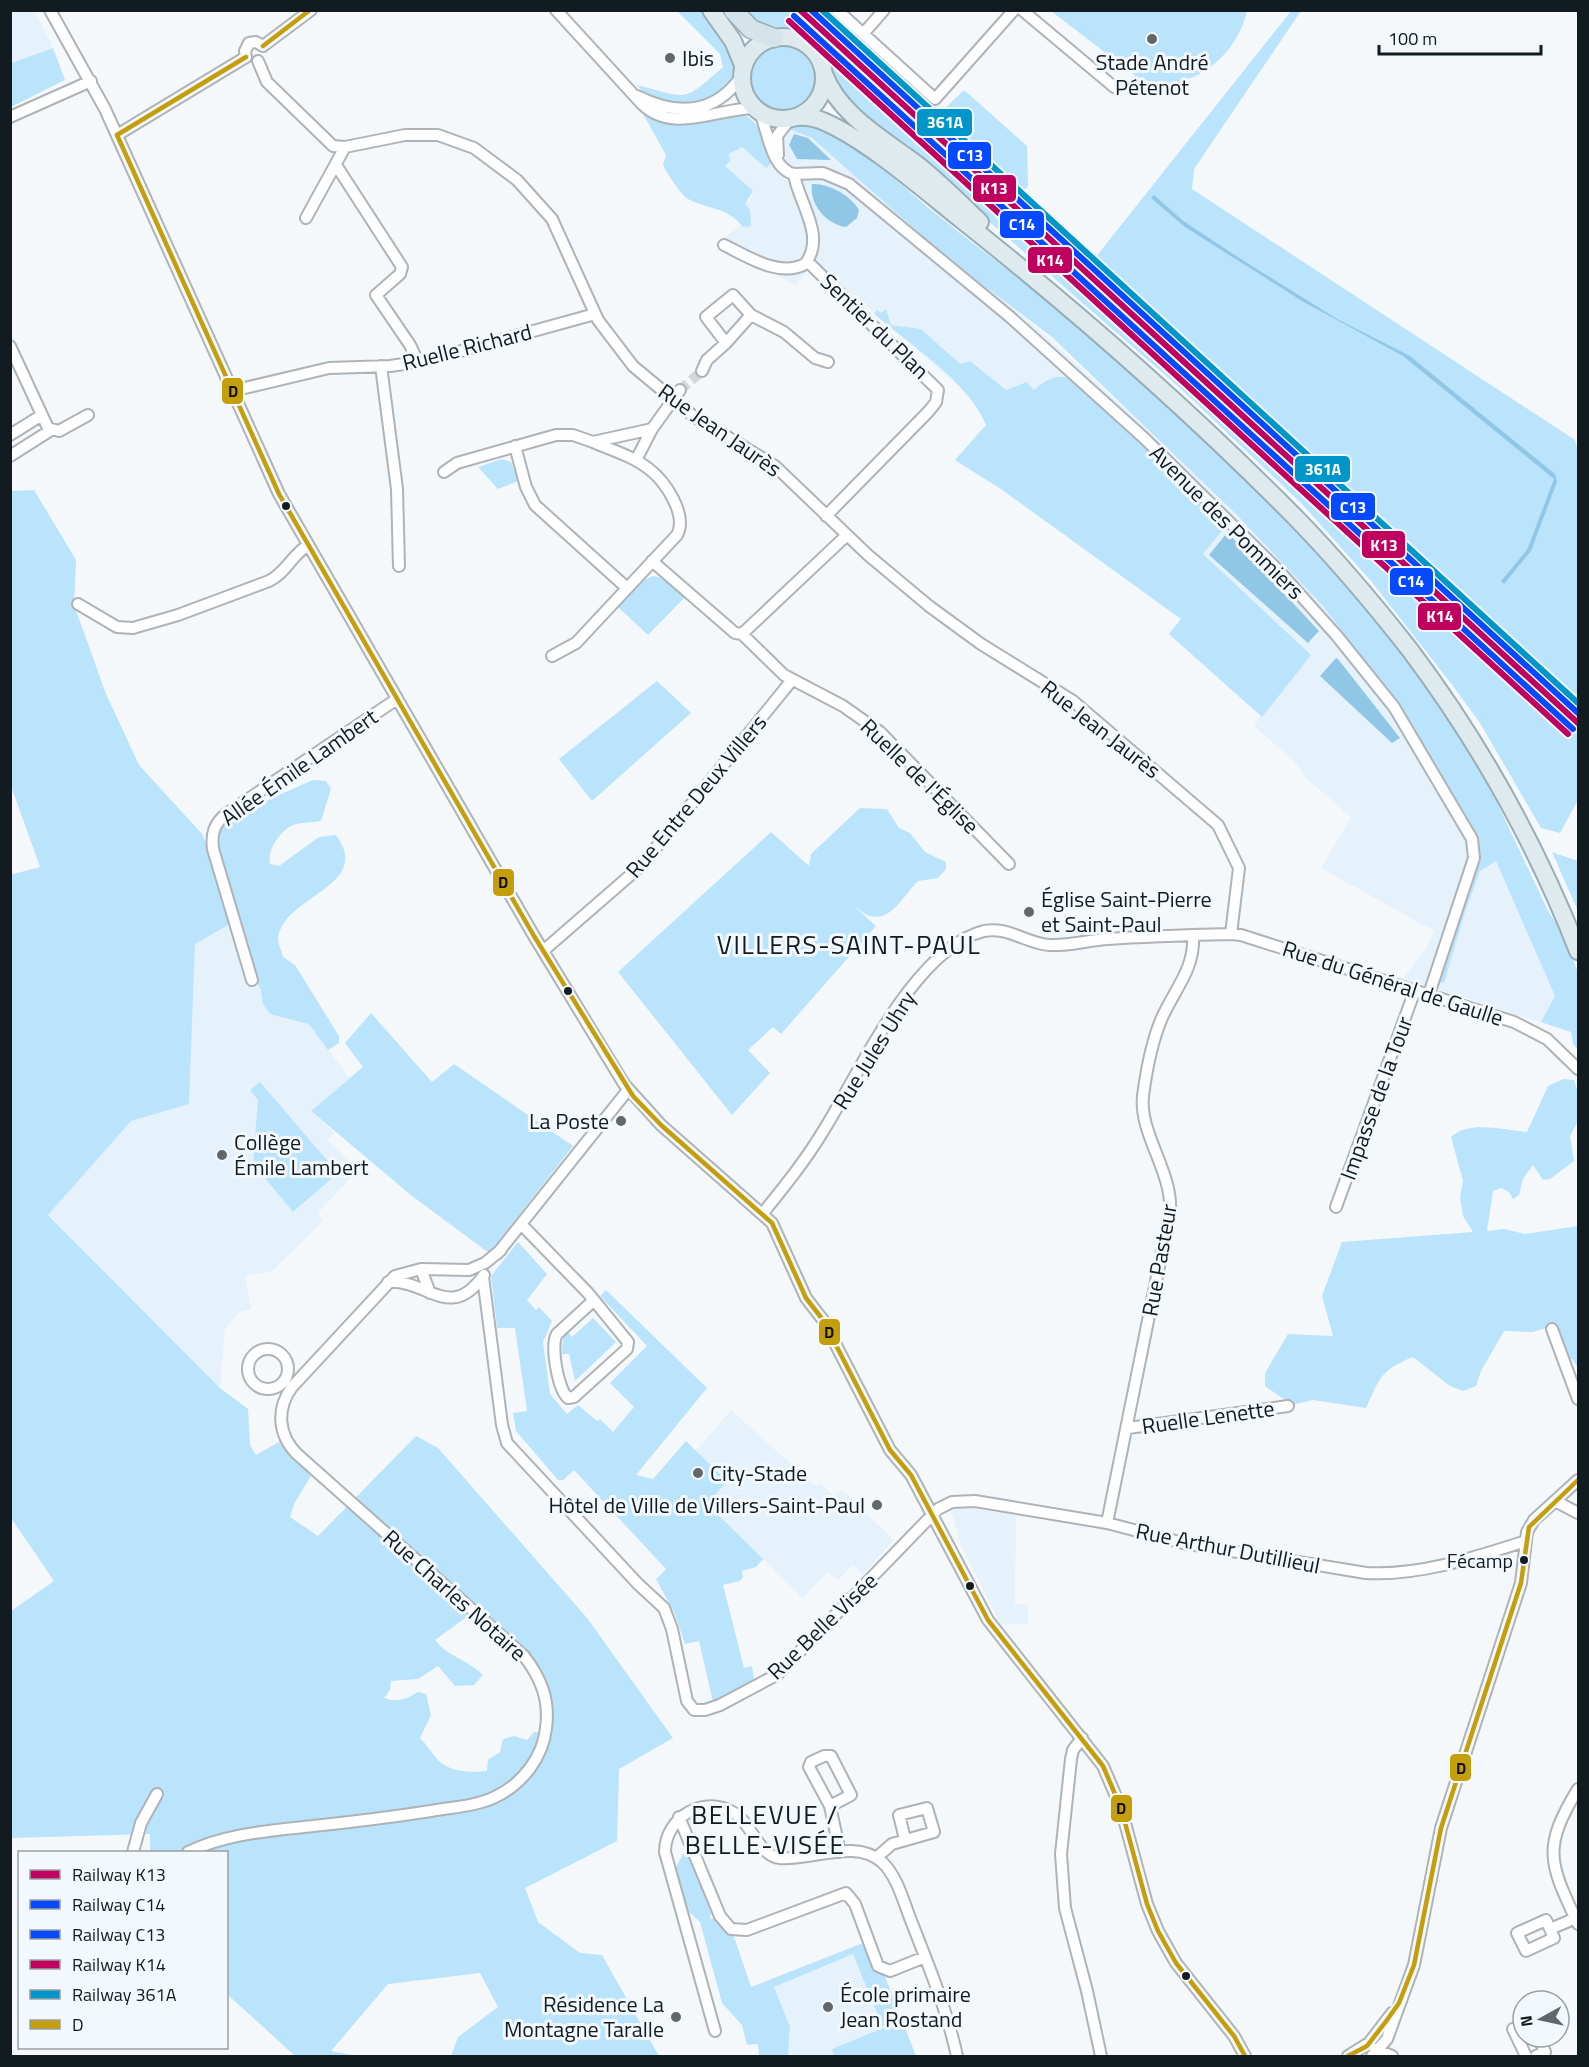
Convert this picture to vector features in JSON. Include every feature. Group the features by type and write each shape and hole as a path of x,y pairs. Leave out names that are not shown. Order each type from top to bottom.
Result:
{"highway":[{"path":"733,10 751,29 774,38"}],"main road":[{"path":"711,10 733,40 742,71 744,94 757,110 774,119 816,118 841,131 918,185 1033,276"},
{"path":"742,71 755,47 774,38 790,38 805,43 819,59 830,90 845,108 942,186 1033,276 1248,471 1319,542 1384,617 1447,703 1501,789 1543,870 1578,951"},
{"path":"793,118 806,112 818,100 824,74"}],"street":[{"path":"50,10 91,81 117,135 279,494 543,951 628,1090 662,1125 763,1213 776,1230 806,1298 823,1320 890,1449 908,1469 988,1620 1103,1766 1115,1790 1150,1913 1163,1941 1184,1975 1234,2036 1245,2056"},
{"path":"263,46 311,10"},
{"path":"556,10 651,112 675,118 757,110 768,144 788,172 794,174 798,195 807,208 811,222 812,244 807,261 797,267 773,267 724,245"},
{"path":"837,10 935,99 1014,10"},
{"path":"863,34 884,10"},
{"path":"1022,10 1114,87"},
{"path":"246,57 245,51 249,44 258,42 263,46 264,55 258,61"},
{"path":"117,135 246,57 258,61 267,82 321,136 333,146 345,147 306,218"},
{"path":"634,95 663,107 690,108 722,99 742,71"},
{"path":"10,117 91,81"},
{"path":"783,166 776,141 782,126 793,118"},
{"name":"Rue Jean Jaurès","path":"345,147 390,137 424,134 451,139 485,155 522,185 552,219 568,249 595,314 628,361 671,399 706,425 753,450 775,466 847,536 915,595 968,635 1080,706 1218,825 1239,868 1231,934"},
{"path":"336,165 402,267 400,274 376,296 410,345 418,362"},
{"name":"Avenue des Pommiers","path":"794,174 823,172 849,184 1009,316 1215,506 1286,579 1384,693 1417,744 1472,840 1474,848 1474,858 1429,994"},
{"name":"Sentier du Plan","path":"807,261 872,327 934,383 938,394 929,411 826,516"},
{"path":"726,343 706,317 733,295 751,315 784,332 815,358 828,362"},
{"name":"Ruelle Richard","path":"232,391 329,368 418,362 595,314"},
{"path":"702,371 707,360 751,315"},
{"path":"10,346 51,430"},
{"path":"381,366 397,489 399,566"},
{"path":"636,460 652,429 671,399 680,390"},
{"path":"10,435 42,415"},
{"path":"10,456 51,430 59,431 88,416"},
{"path":"593,442 652,429"},
{"path":"444,472 457,463 479,459 515,446 563,434 593,442 636,460 657,478 678,509 681,518 677,535 576,643 552,656"},
{"path":"515,446 526,487 535,505 627,588"},
{"path":"742,634 847,536"},
{"path":"78,604 117,627 141,626 269,581 283,572 297,552 307,546"},
{"path":"652,561 735,633 742,634 777,670 792,680"},
{"name":"Ruelle de l'Église","path":"792,680 843,706 880,732 1009,864"},
{"name":"Rue Entre Deux Villers","path":"543,951 642,865 792,680"},
{"name":"Allée Émile Lambert","path":"252,980 213,849 216,824 226,814 397,699"},
{"name":"Rue Jules Uhry","path":"763,1213 821,1134 894,1012 936,962 961,941 992,930 1005,931 1047,945 1122,938 1193,936"},
{"name":"Rue du Général de Gaulle","path":"1193,936 1231,934 1429,994 1531,1029 1555,1044 1578,1069"},
{"name":"Rue Pasteur","path":"1107,1523 1128,1428 1171,1205 1170,1191 1144,1112 1144,1094 1159,1027 1185,977 1193,953 1193,936"},
{"name":"Impasse de la Tour","path":"1336,1207 1415,990"},
{"name":"Rue Charles Notaire","path":"388,1282 401,1282 445,1298 459,1297 468,1292 483,1277 521,1224 628,1090"},
{"path":"521,1224 593,1301 627,1339 628,1345 574,1397 568,1398 561,1390 554,1341 557,1334 593,1301"},
{"name":"Rue Charles Notaire","path":"191,1851 240,1835 374,1819 491,1799 514,1785 541,1750 546,1732 547,1713 544,1690 524,1656 291,1449 281,1425 285,1388 388,1282 400,1274 421,1269 469,1270 485,1263 501,1250"},
{"path":"421,1269 430,1293"},
{"name":"Rue Belle Visée","path":"483,1277 502,1425 507,1443 638,1584 664,1608 672,1629 687,1701 694,1710 705,1710 720,1705 778,1674 933,1514"},
{"path":"1552,1329 1578,1399"},
{"name":"Ruelle Lenette","path":"1128,1428 1288,1406"},
{"path":"1376,2054 1387,2039 1414,1965 1446,1811 1521,1583 1526,1541 1531,1524 1578,1480"},
{"name":"Rue Arthur Dutillieul","path":"933,1514 947,1503 958,1501 1107,1523 1183,1543 1375,1573 1405,1571 1465,1560 1526,1541"},
{"path":"1555,1501 1578,1513"},
{"path":"1082,1738 1073,1750 1071,1758 1061,1860 1067,1925 1087,1991 1101,2056"},
{"path":"830,1806 851,1795 831,1756 824,1756 811,1762 809,1767 830,1806 840,1852"},
{"path":"1550,1929 1577,1921 1557,1880 1553,1857 1557,1829 1574,1805 1578,1789"},
{"path":"133,1851 141,1823 157,1794"},
{"path":"715,2031 666,1859 667,1837 679,1817 700,1808 727,1809 742,1819 765,1850 778,1858 840,1852 862,1853 876,1858 887,1868 895,1881 945,2008 957,2056"},
{"path":"679,1817 720,1916 731,1929 747,1930 846,1893 855,1904 878,1966 890,1971 925,1957"},
{"path":"876,1858 892,1844 905,1839"},
{"path":"1348,2056 1367,2046 1399,2003"},
{"path":"1367,2046 1376,2054 1392,2056"}],"shaded area":[{"path":"10,11 34,11 52,44 51,48 11,63"},
{"path":"677,11 706,11 725,38 732,57 732,78 728,89 693,106 678,106 662,102 648,95 637,85 684,95 699,87 723,67 720,54"},
{"path":"742,11 790,11 1578,731 1578,800 1560,833 1541,828 1480,723 1453,686 1371,581 1302,504 1181,389 961,197 908,145 854,111 834,87 827,55 818,42 795,29 757,25"},
{"path":"790,11 815,11 1578,710 1578,731"},
{"path":"815,11 830,11 941,112 964,90 1027,146 1028,186 1019,198"},
{"path":"1051,11 1247,11 1232,45 1220,59 1206,70 1173,83 1155,82 1137,77"},
{"path":"1291,11 1301,11 1194,169 1192,189 1575,440 1578,452 1578,710 1091,263"},
{"path":"783,46 801,52 809,60 815,78 809,96 801,104 783,110 765,104 757,96 751,78 757,60 765,52"},
{"path":"53,48 65,80 11,107 11,63"},
{"path":"738,112 752,120 757,126 772,163 766,168 742,147 729,154 730,161 725,166 753,191 745,204 750,210 751,226 743,227 730,215 688,199 682,194 664,168 666,155 643,114 655,119 690,122"},
{"path":"802,124 834,134 851,145 979,248 1009,271 1021,277 1092,337 1265,495 1340,575 1416,670 1480,766 1547,909 1565,937 1578,973 1578,1050 1573,1044 1571,1032 1541,1022 1555,996 1496,861 1480,871 1444,983 1439,982 1479,845 1402,710 1323,606 1236,514 1052,337 952,262 812,138 789,129"},
{"path":"765,128 789,129 812,138 952,262 1030,322 1173,452 1293,569 1405,706 1494,857 1571,1032 1403,978 1423,953 1434,931 1321,868 1351,817 1306,778 1293,760 1254,726 1261,716 1169,634 1181,619 1001,489 955,460 986,425 978,406 959,386 815,262 796,285 715,245 741,225 743,227 745,204 753,195 725,167 729,155"},
{"path":"794,134 808,138 831,160 797,159 789,145"},
{"path":"812,184 838,191 851,199 859,210 857,218 846,227 832,222 816,206"},
{"path":"1154,195 1182,220 1233,254 1337,319 1410,356 1555,474 1557,482 1531,551 1504,584 1501,581 1527,550 1554,479 1403,356 1302,301 1185,227 1151,198"},
{"path":"886,309 891,325 921,329 960,364 970,361 1006,390 1027,382 1034,390 1050,379 1070,378 1227,525 1203,554 1311,655 1262,717 1169,634 1181,619 1001,489 955,460 986,425 966,393 952,379 874,314 877,310 881,313"},
{"path":"502,459 511,462 518,481 498,489 478,467"},
{"path":"34,490 76,560 74,605 106,694 139,765 203,835 230,924 195,944 189,1104 131,1121 48,1215 220,1388 248,1409 250,1445 256,1455 279,1442 311,1476 294,1504 290,1517 318,1536 416,1436 438,1448 587,1618 673,1738 619,1769 617,1841 525,1888 538,1922 580,1953 602,1955 659,2056 451,2056 458,2037 498,2007 480,1973 388,1984 331,2051 357,2056 295,2056 228,1995 228,1851 150,1851 150,1834 11,1838 11,1611 54,1581 11,1518 10,875 40,867 11,786 11,491","holes":["475,1611 536,1673 545,1732 534,1732 527,1740 514,1736 503,1739 500,1752 488,1760 487,1771 455,1770 439,1761 420,1738 431,1715 426,1694 418,1692 398,1700 384,1698 390,1690 391,1681 418,1679 438,1666 455,1686 474,1685 483,1675 445,1650 435,1640"]},
{"path":"1226,534 1230,535 1319,631 1308,643 1209,555"},
{"path":"653,576 663,578 685,597 648,635 618,607 644,580"},
{"path":"1336,658 1400,738 1392,743 1320,676"},
{"path":"657,681 691,713 592,801 559,759"},
{"path":"313,780 326,781 331,789 321,821 296,824 288,828 270,853 270,864 279,866 319,837 336,835 345,853 344,867 336,879 283,924 278,939 283,957 295,965 339,1036 339,1043 328,1050 309,1024 270,1014 263,1004 261,990 249,968 213,849 216,824 226,814 250,811 270,799"},
{"path":"860,808 887,809 899,828 910,833 925,852 946,862 946,869 938,878 918,881 885,915 870,916 854,906 876,926 781,1034 773,1027 748,1050 770,1073 732,1115 618,972 771,832 809,866 811,854"},
{"path":"1552,852 1578,861 1578,911"},
{"name":"Collège Émile Lambert","path":"248,915 268,970 350,1078 311,1111 334,1133 327,1140 358,1170 318,1213 323,1221 272,1271 245,1276 251,1309 238,1313 225,1329 220,1388 48,1214 131,1121 189,1104 195,943"},
{"path":"371,1013 432,1082 454,1064 573,1146 489,1253 412,1196 311,1111 363,1067 345,1043"},
{"path":"1563,1079 1574,1080 1578,1093 1578,1121 1570,1136 1574,1161 1550,1179 1543,1180 1533,1165 1523,1179 1519,1195 1513,1199 1509,1192 1501,1188 1493,1191 1487,1231 1504,1229 1525,1234 1578,1226 1578,1368 1572,1359 1560,1358 1546,1328 1532,1332 1504,1331 1481,1371 1476,1386 1463,1391 1450,1386 1413,1357 1394,1366 1383,1376 1366,1408 1313,1400 1292,1405 1265,1386 1265,1373 1288,1334 1333,1336 1322,1296 1342,1242 1473,1232 1463,1216 1460,1197 1463,1181 1451,1137 1458,1132 1477,1127 1527,1132 1548,1086"},
{"path":"260,1082 338,1173 293,1212 253,1164 258,1100 250,1090"},
{"path":"518,1242 547,1274 527,1300 536,1310 539,1307 552,1321 543,1342 550,1394 567,1414 578,1405 597,1421 600,1419 613,1432 634,1407 610,1383 647,1346 600,1296 606,1290 707,1388 636,1475 653,1479 686,1441 727,1481 707,1504 763,1559 756,1567 742,1571 743,1577 740,1581 723,1585 744,1668 752,1666 754,1680 751,1685 713,1702 699,1641 685,1644 674,1612 656,1579 666,1569 574,1470 563,1480 558,1480 516,1431 513,1413 527,1411 515,1328 497,1328 491,1276"},
{"path":"593,1318 616,1342 575,1381 569,1354 562,1354 563,1334 567,1331 572,1337"},
{"path":"731,1410 817,1487 821,1483 834,1497 842,1490 894,1540 863,1574 853,1565 838,1580 828,1572 803,1598 707,1504 696,1451"},
{"path":"961,1507 1016,1515 1015,1604 1028,1604 1028,1623 1001,1625 961,1546 951,1510"},
{"path":"688,1853 711,1913 710,1919 715,1918 723,1930 733,1934 751,1987 868,1941 882,1969 916,2056 834,2056 832,2049 883,2028 853,1954 774,1987 790,2027 788,2056 759,2056 758,2044 747,2045 742,2025 722,2003 700,1922 687,1910 675,1869 683,1854"},
{"name":"École primaire Jean Rostand","path":"853,1954 883,2028 832,2049 834,2056 788,2056 790,2028 774,1987"}],"tunnel":[{"path":"680,390 702,371"}],"rail line":[{"name":"K13","path":"800,10 1578,723"},
{"name":"C13","path":"811,10 1578,713"},
{"name":"361A","path":"822,10 1578,703"},
{"name":"C14","path":"794,16 1573,729"},
{"name":"K14","path":"789,21 1568,734"}],"transit line":[{"name":"D","path":"263,46 310,10"},
{"name":"D","path":"117,135 246,57"},
{"name":"D","path":"117,135 279,494 534,936 633,1096 661,1125 772,1223 806,1298 823,1320 890,1450 911,1475 988,1620 1103,1766 1121,1808 1147,1904 1158,1931 1176,1963 1234,2036 1245,2056"},
{"name":"D","path":"1348,2056 1367,2046 1387,2020 1399,2003 1414,1965 1441,1828 1521,1583 1529,1527 1578,1480"}],"place":[{"name":"Stade André Pétenot","path":"1152,39"},
{"name":"Ibis","path":"670,58"},
{"name":"Église Saint-Pierre et Saint-Paul","path":"1029,912"},
{"name":"La Poste","path":"621,1121"},
{"name":"Collège Émile Lambert","path":"222,1155"},
{"name":"City-Stade","path":"698,1473"},
{"name":"Hôtel de Ville de Villers-Saint-Paul","path":"877,1505"},
{"name":"Fécamp","path":"1524,1560"},
{"name":"École primaire Jean Rostand","path":"828,2007"},
{"name":"Résidence La Montagne Taralle","path":"676,2017"}],"district":[{"name":"VILLERS-SAINT-PAUL","path":"849,944"},
{"name":"BELLEVUE / BELLE-VISÉE","path":"765,1828"}]}
